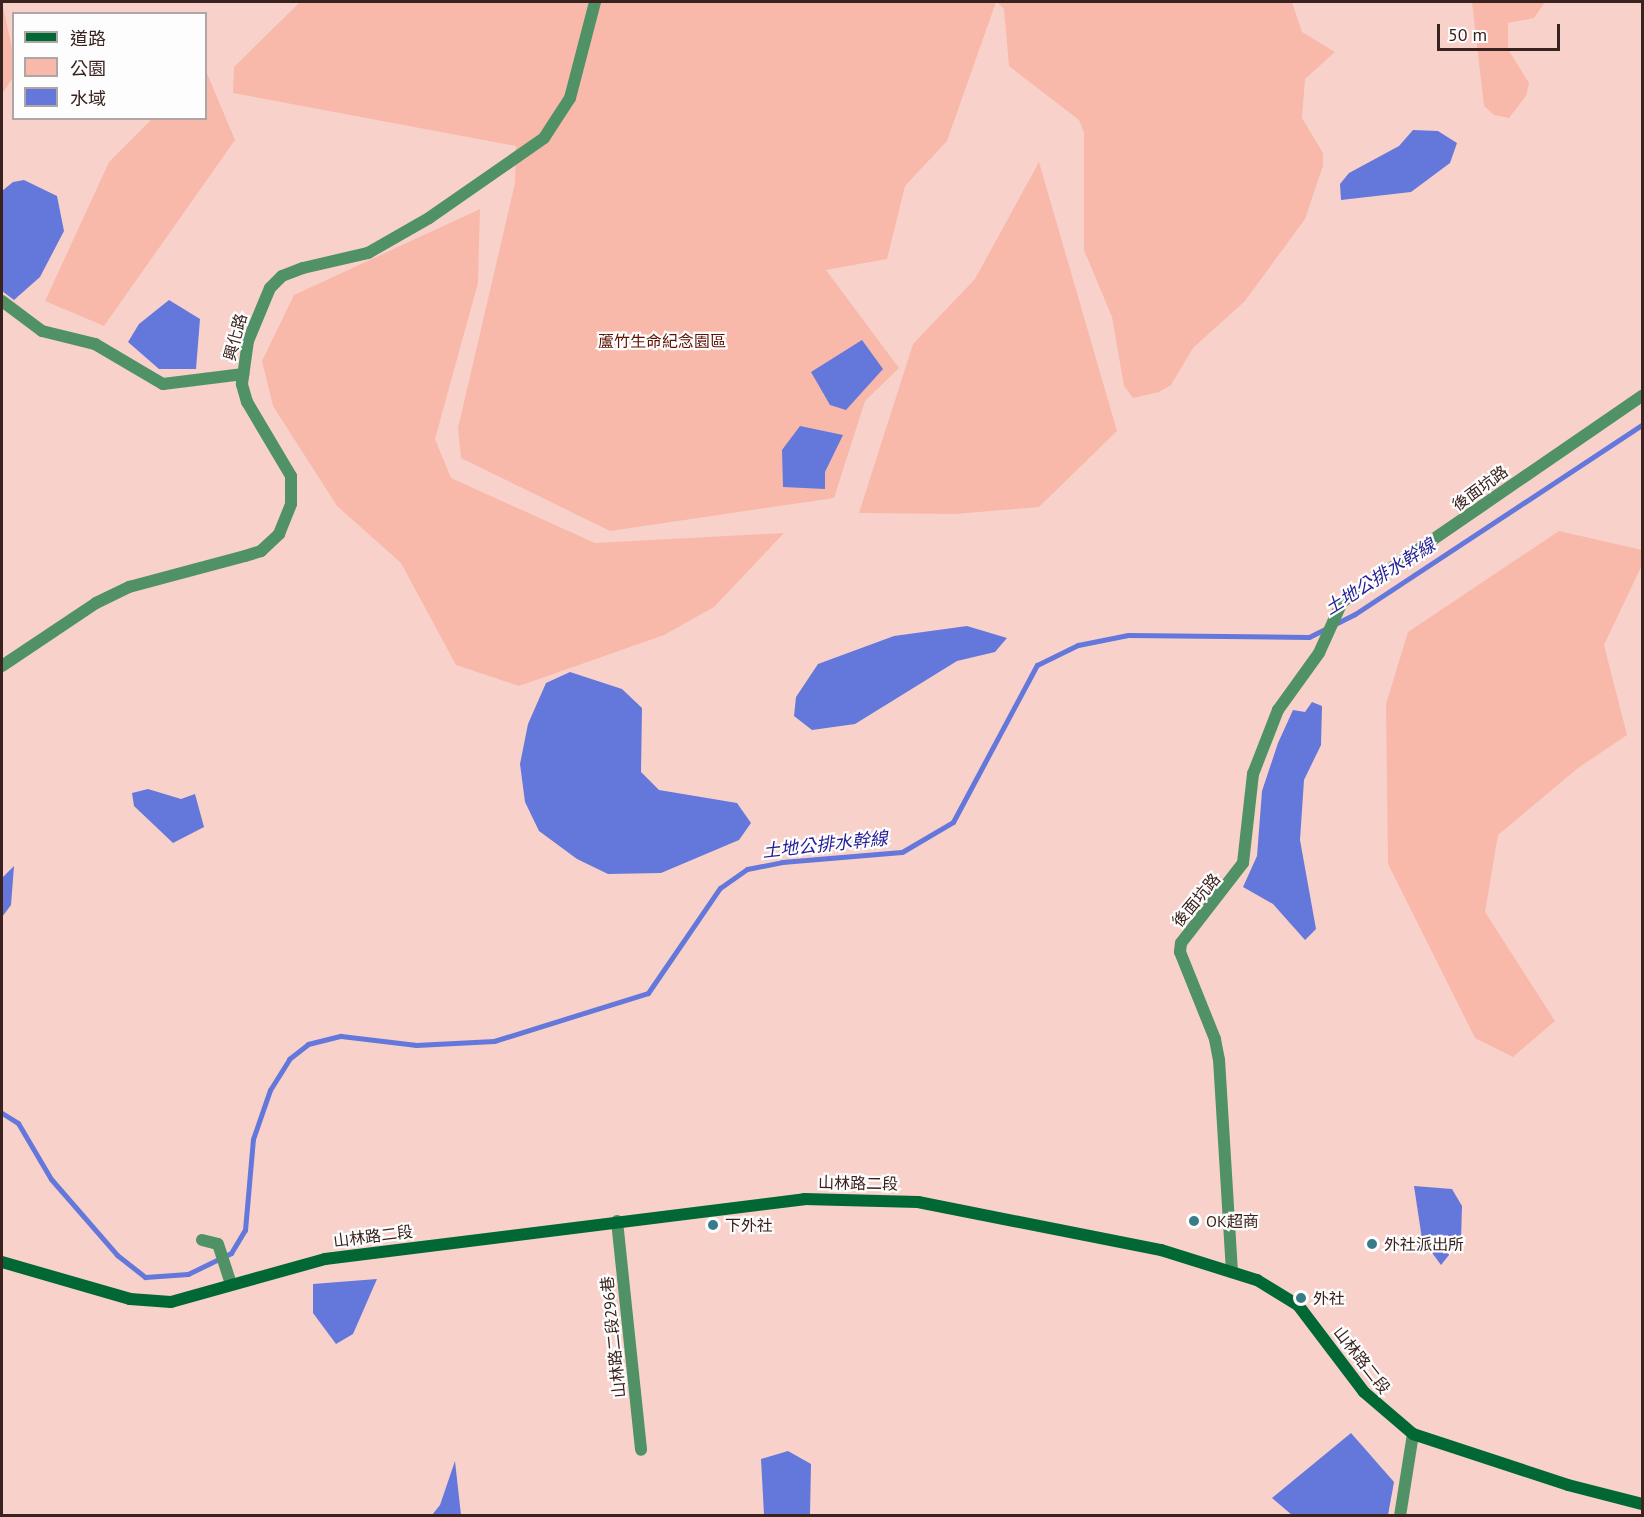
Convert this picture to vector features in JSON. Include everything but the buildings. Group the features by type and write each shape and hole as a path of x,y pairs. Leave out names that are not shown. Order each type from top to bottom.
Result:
{"main road":[{"name":"山林路二段","path":"2,1262 150,1303 229,1278 325,1259 804,1199 884,1198 1126,1243 1232,1272 1281,1291 1298,1305 1364,1392 1413,1434 1556,1481 1642,1503"}],"street":[{"name":"興化路","path":"2,666 121,591 261,550 279,534 291,504 291,476 247,402 243,374 258,312 282,276 368,253 429,218 544,138 570,98 595,2"},
{"path":"2,301 42,331 95,344 163,384 243,374"},
{"name":"後面坑路","path":"1232,1272 1219,1060 1215,1039 1180,952 1181,943 1243,863 1253,774 1271,725 1329,636 1338,608 1355,592 1642,396"},
{"name":"山林路二段296巷","path":"617,1221 641,1450"},
{"path":"202,1240 219,1247 229,1278"},
{"path":"1400,1515 1413,1434"}],"green space":[{"path":"2,2 12,47 12,79 2,94"},
{"name":"蘆竹生命紀念園區","path":"300,2 996,2 947,141 905,186 887,259 826,270 899,368 865,401 834,498 610,531 461,458 458,428 515,183 516,146 233,93 234,67"},
{"path":"997,2 1292,2 1302,32 1335,52 1305,79 1302,118 1323,153 1323,166 1305,219 1245,301 1193,348 1171,385 1159,392 1133,398 1124,386 1112,317 1084,250 1084,133 1079,120 1009,66 1004,9"},
{"path":"1472,2 1545,2 1534,18 1508,23 1508,49 1529,83 1526,96 1509,118 1494,115 1484,106"},
{"path":"207,73 235,140 104,326 45,301 109,162 151,120 207,120"},
{"path":"1039,162 1117,431 1039,507 955,514 859,513 913,344 975,279"},
{"path":"480,209 478,283 435,439 451,478 595,543 784,533 714,607 664,635 519,686 456,665 401,563 337,506 273,406 262,361 294,295"},
{"path":"1559,531 1642,550 1642,565 1604,645 1627,735 1578,768 1498,835 1485,912 1555,1021 1513,1057 1475,1038 1388,864 1386,704 1408,632"}],"water":[{"path":"1413,130 1438,131 1457,143 1450,163 1411,192 1341,200 1340,184 1349,173 1399,146"},
{"path":"24,180 57,196 64,231 40,277 14,300 2,291 2,191 13,182"},
{"path":"169,300 200,319 196,369 159,369 128,342 139,324"},
{"path":"862,340 883,369 846,410 830,405 811,372"},
{"path":"800,426 843,435 825,472 825,489 783,487 782,450"},
{"path":"967,626 1007,638 995,652 957,661 855,724 812,730 794,716 796,697 818,664 894,636"},
{"path":"570,672 622,689 642,708 641,772 659,790 737,803 751,823 739,840 661,873 608,874 577,859 539,831 525,802 520,764 528,724 546,683"},
{"path":"1312,702 1322,706 1321,745 1304,780 1300,840 1316,929 1305,940 1273,904 1243,887 1257,856 1262,791 1278,743 1293,710 1305,712"},
{"path":"148,789 181,799 195,794 204,827 173,843 134,806 132,793"},
{"path":"14,866 11,905 2,917 2,878"},
{"path":"1414,1186 1452,1189 1462,1206 1461,1240 1441,1265 1422,1239"},
{"path":"377,1279 353,1334 336,1344 313,1313 313,1284"},
{"path":"1351,1433 1394,1482 1388,1515 1292,1515 1272,1498"},
{"path":"788,1451 811,1464 810,1515 764,1515 761,1459"},
{"path":"455,1461 461,1515 432,1515 440,1505"}],"waterway":[{"name":"土地公排水幹線","path":"2,1113 18,1123 51,1179 117,1255 145,1277 188,1274 231,1253 245,1230 253,1139 270,1090 289,1059 308,1044 341,1036 416,1045 494,1041 648,993 720,888 747,869 782,862 902,852 953,822 1037,665 1078,645 1128,635 1309,637 1355,614 1642,425"}],"place":[{"name":"OK超商","path":"1194,1221"},
{"name":"下外社","path":"713,1225"},
{"name":"外社派出所","path":"1372,1244"},
{"name":"外社","path":"1301,1298"}]}
